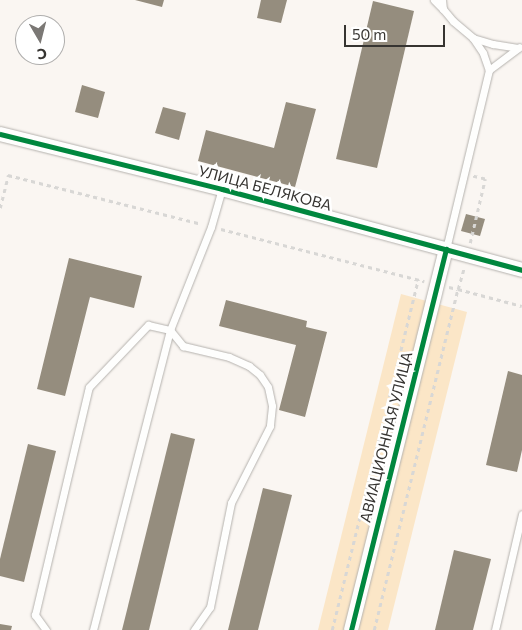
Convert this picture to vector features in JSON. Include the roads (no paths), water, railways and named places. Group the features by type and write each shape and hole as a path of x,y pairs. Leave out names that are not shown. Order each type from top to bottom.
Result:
{"street":[{"name":"УЛИЦА БЕЛЯКОВА","path":"1,138 222,190 522,270"},
{"name":"АВИАЦИОННАЯ УЛИЦА","path":"351,630 446,250"}],"lane":[{"path":"434,0 453,21 473,38 483,53 489,70 446,250"},
{"path":"442,0 443,9"},
{"path":"473,38 493,44 520,47"},
{"path":"489,70 520,47"},
{"path":"93,630 170,330 211,226 222,190"},
{"path":"46,630 35,614 89,387 148,325 170,330 183,346 229,357 248,366 260,375 268,387 272,406 270,426 231,503 210,606 194,630"},
{"path":"495,630 522,514"}]}
